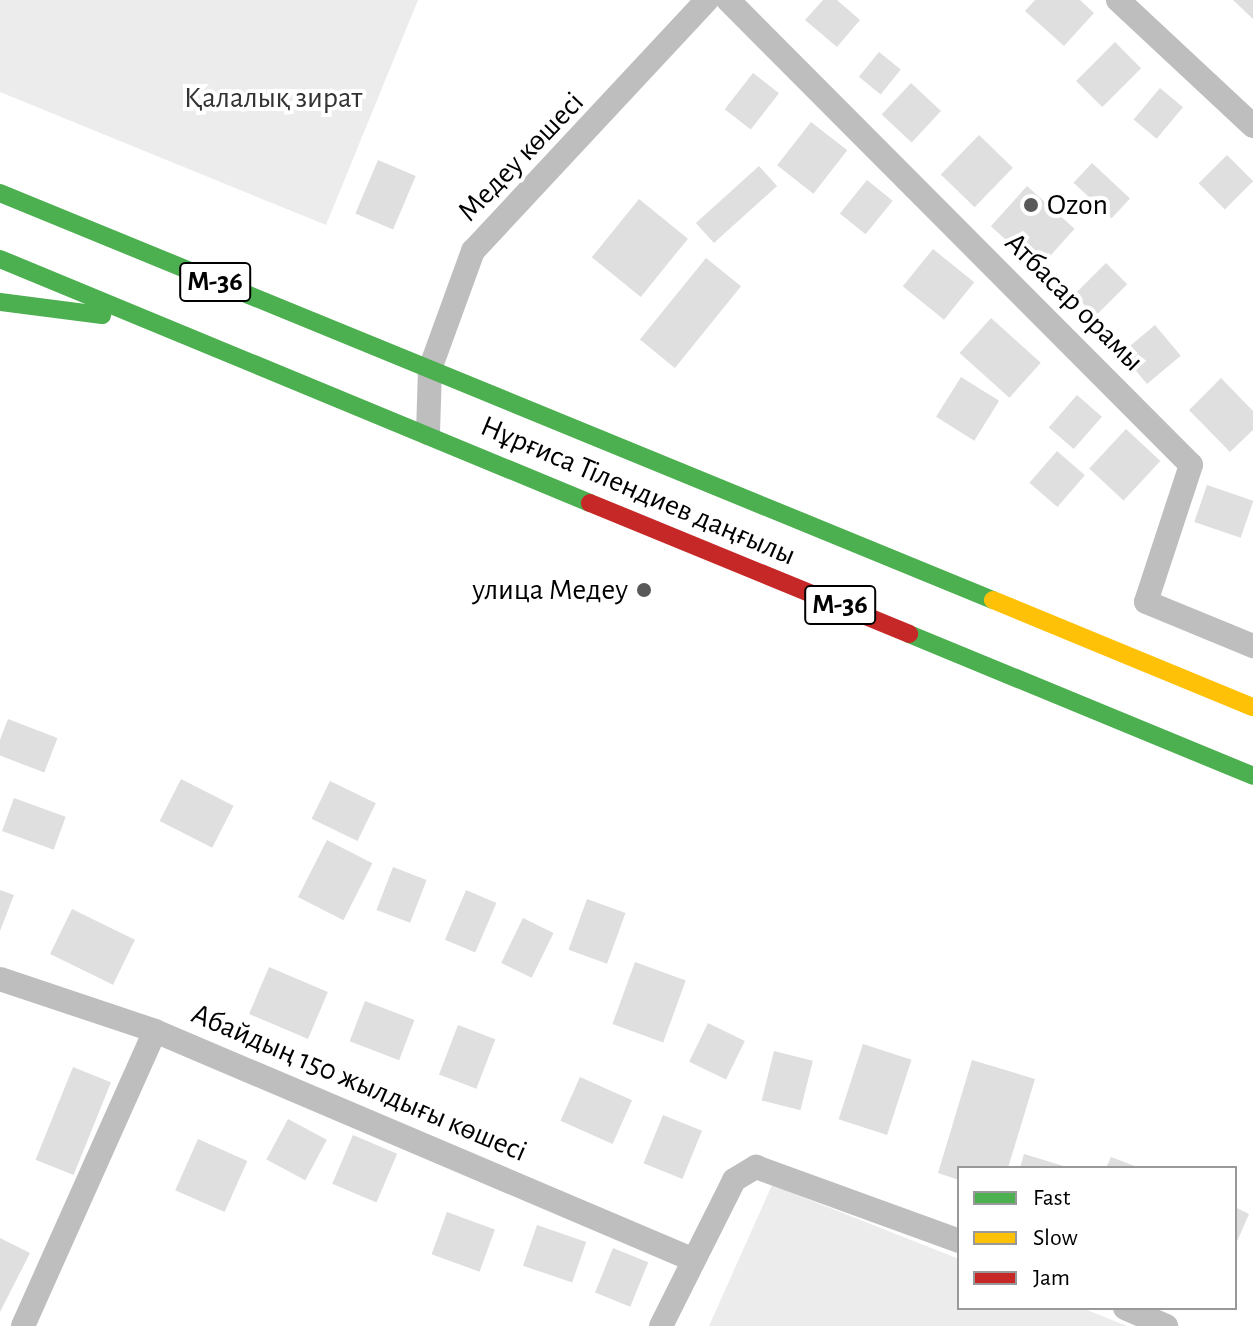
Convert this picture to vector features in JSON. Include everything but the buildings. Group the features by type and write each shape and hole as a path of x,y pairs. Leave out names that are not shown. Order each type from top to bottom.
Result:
{"main road":[{"name":"Нұрғиса Тілендиев даңғылы","path":"0,193 1253,707"},
{"name":"Нұрғиса Тілендиев даңғылы","path":"0,259 428,433 1253,776"},
{"path":"0,302 154,323"}],"street":[{"name":"Медеу көшесі","path":"428,433 430,369 473,251 707,0"},
{"name":"Атбасар орамы","path":"728,0 1191,465 1146,602 1253,646"},
{"path":"1118,0 1253,126"},
{"name":"Абайдың 150 жылдығы көшесі","path":"0,979 155,1031 689,1258"},
{"path":"23,1326 155,1031"},
{"path":"661,1326 689,1258 734,1180 756,1167 957,1240"},
{"path":"1130,1310 1166,1326"}],"green space":[{"name":"Қалалық зират","path":"0,0 418,0 326,225 0,92"},
{"path":"772,1185 957,1258 957,1310 1087,1310 1127,1326 709,1326"}],"traffic: fast":[{"path":"0,193 993,600"},
{"path":"0,259 590,503"},
{"path":"0,302 102,315"},
{"path":"909,634 1253,776"}],"traffic: slow":[{"path":"993,600 1253,707"}],"traffic: jam":[{"path":"590,503 909,634"}],"place":[{"name":"Ozon","path":"1031,205"},
{"name":"улица Медеу","path":"644,590"}]}
